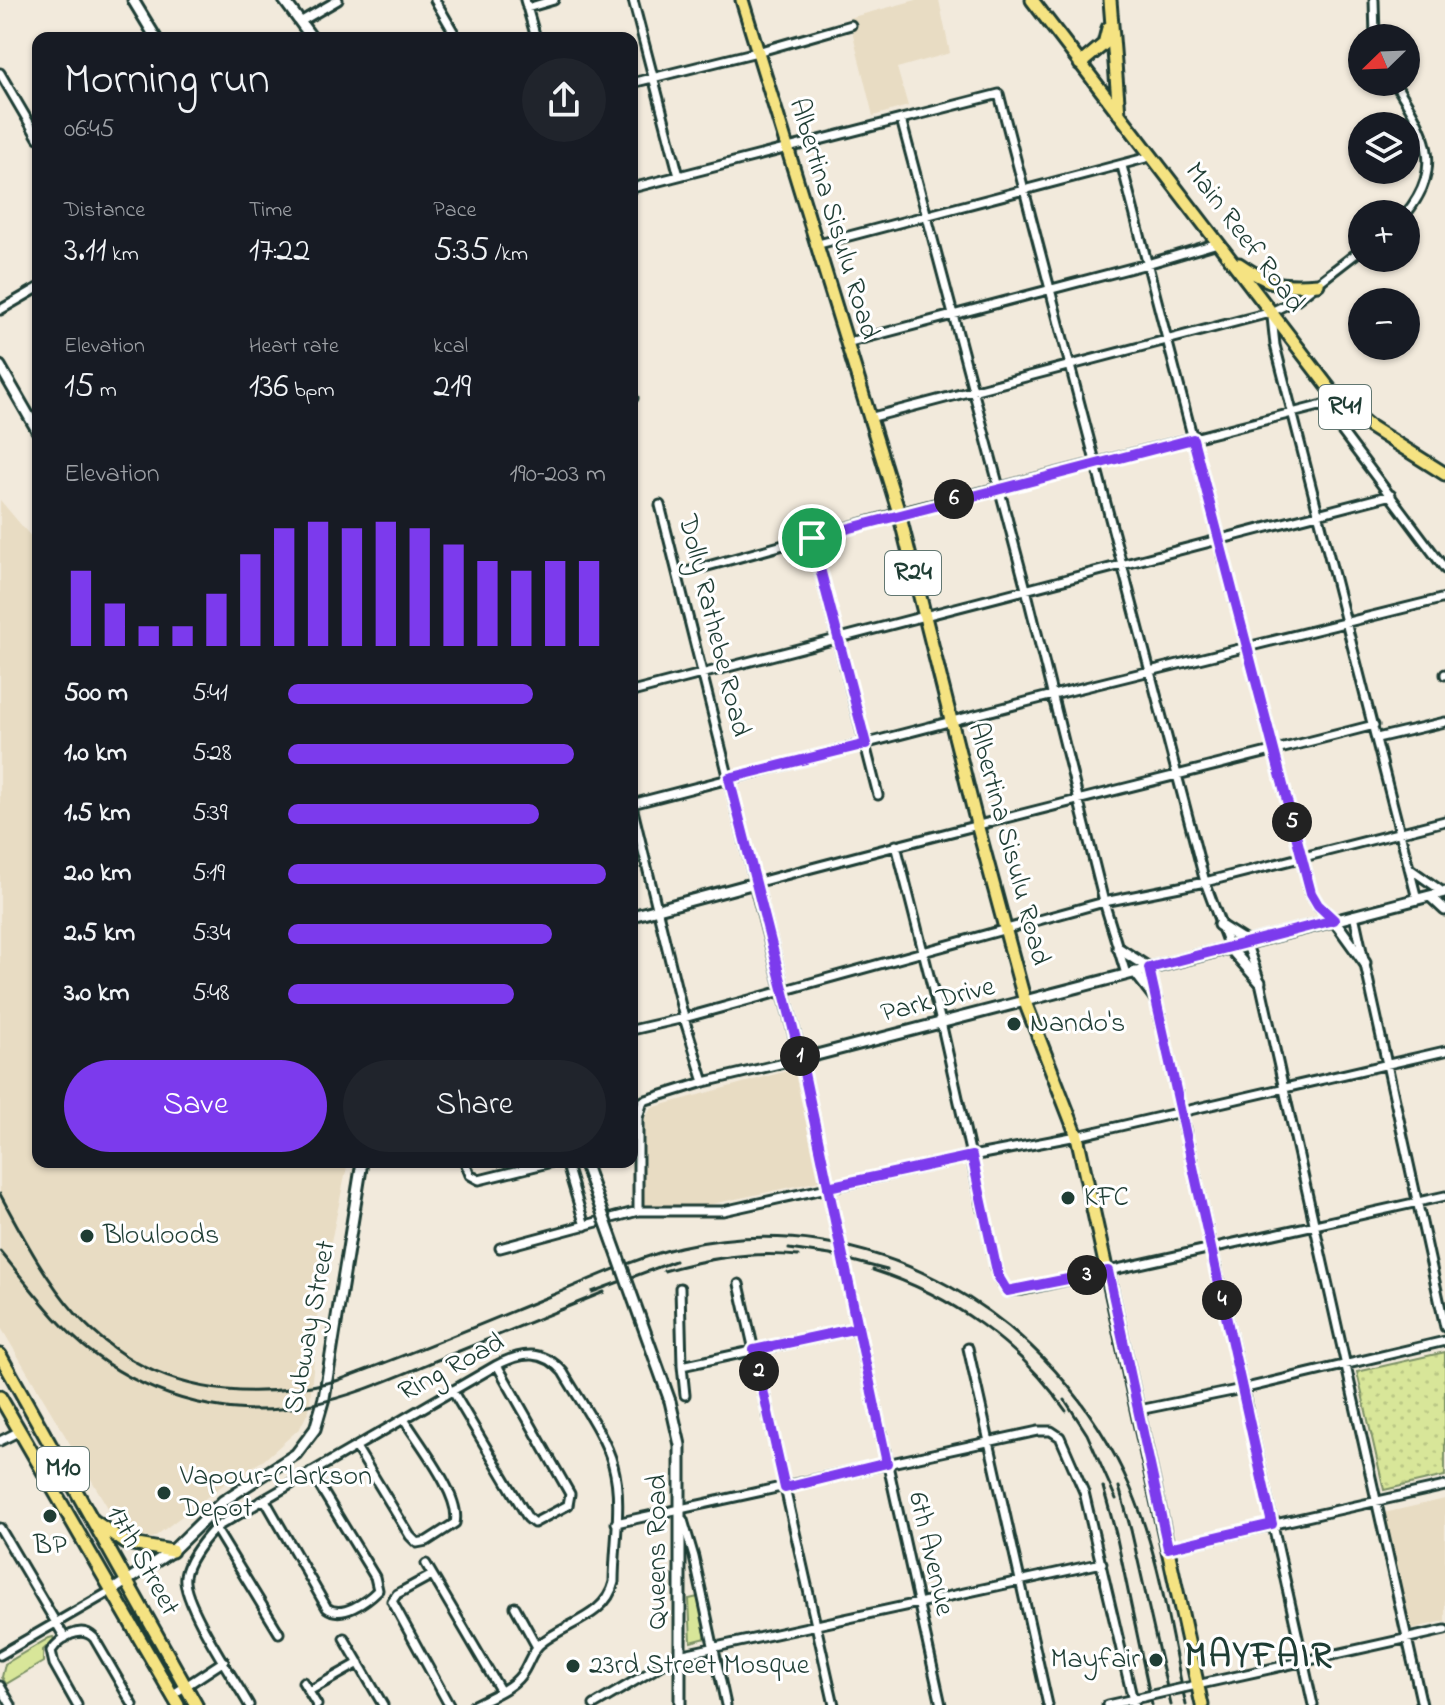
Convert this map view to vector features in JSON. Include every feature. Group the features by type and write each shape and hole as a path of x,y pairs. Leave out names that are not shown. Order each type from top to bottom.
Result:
{"main road":[{"name":"Albertina Sisulu Road","path":"742,0 899,513 1004,931 1025,1002 1077,1136 1202,1705"},
{"name":"Main Reef Road","path":"1032,0 1339,401 1369,426 1445,474"},
{"path":"1080,64 1107,39 1110,0"},
{"path":"1110,0 1119,115"},
{"path":"1231,259 1256,276 1279,285 1318,284"},
{"name":"17th Street","path":"0,1355 196,1705"},
{"name":"17th Street","path":"0,1397 175,1700"},
{"path":"93,1521 126,1543 172,1551"}],"street":[{"path":"133,0 152,32"},
{"path":"284,0 308,32"},
{"path":"300,22 338,0"},
{"path":"435,0 454,32"},
{"path":"534,32 526,4 554,0"},
{"path":"633,0 679,176"},
{"path":"1374,0 1375,24"},
{"path":"638,81 851,25"},
{"path":"0,73 32,128"},
{"path":"638,186 999,94 1205,882 1229,947 1260,982"},
{"path":"1403,96 1428,134 1438,161"},
{"path":"901,119 1026,589 1104,902 1118,948 1130,973 1155,998"},
{"path":"815,245 1153,156"},
{"path":"1122,166 1314,899 1334,920 1365,963"},
{"path":"1420,202 1429,195"},
{"path":"846,343 1147,264 1219,242"},
{"path":"869,418 1271,315 1348,260"},
{"path":"0,310 32,291"},
{"path":"1271,315 1275,345 1321,514 1417,899"},
{"path":"0,366 32,422"},
{"path":"679,574 899,513 1339,401"},
{"path":"1322,405 1445,569"},
{"path":"638,690 1391,495"},
{"name":"Dolly Rathebe Road","path":"660,505 783,991"},
{"path":"812,538 878,795"},
{"path":"638,803 1053,695 1445,598"},
{"path":"1377,738 1445,722"},
{"path":"638,914 977,824 1374,725"},
{"path":"638,1029 1104,902 1205,882 1445,821"},
{"path":"638,830 684,1018 704,1082"},
{"path":"896,845 941,1022 998,1276 1007,1291 1445,1196"},
{"path":"1407,866 1444,892"},
{"name":"Park Drive","path":"638,1211 640,1105 652,1097 1444,892"},
{"path":"1430,896 1445,910"},
{"path":"1354,915 1445,1327"},
{"path":"1219,925 1246,942 1260,982 1422,1705"},
{"path":"1118,948 1149,968 1313,1705"},
{"name":"6th Avenue","path":"783,991 801,1059 941,1705"},
{"path":"500,1248 638,1211 723,1211 1077,1136 1445,1051"},
{"name":"Subway Street","path":"111,1591 172,1551 223,1501 296,1454 315,1429 324,1398 361,1168"},
{"path":"467,1168 470,1175 484,1180 529,1168"},
{"path":"568,1168 585,1226"},
{"name":"Queens Road","path":"586,1168 676,1422 680,1445 680,1705"},
{"path":"739,1284 834,1705"},
{"path":"680,1288 685,1395"},
{"path":"682,1366 857,1328"},
{"path":"1139,1410 1445,1341"},
{"path":"968,1348 1048,1705"},
{"name":"Ring Road","path":"249,1705 191,1603 185,1581 188,1568 215,1528 497,1365 520,1355 537,1354 555,1363 563,1372 614,1465 614,1582 608,1600 537,1647 520,1677 474,1705"},
{"path":"452,1390 530,1520 537,1523 568,1505 570,1494 497,1365"},
{"path":"356,1447 414,1541 423,1543 455,1523 457,1512 404,1419"},
{"path":"0,1441 20,1431"},
{"path":"616,1523 1038,1431 1051,1431 1060,1437 1079,1477 1133,1702"},
{"path":"265,1500 331,1611 342,1612 376,1593 377,1583 371,1569 311,1472"},
{"path":"1168,1548 1445,1486"},
{"path":"680,1511 694,1557 726,1705"},
{"path":"0,1528 65,1638"},
{"path":"215,1528 279,1633"},
{"path":"594,1705 679,1655 1102,1563"},
{"path":"426,1564 500,1690"},
{"path":"432,1575 397,1594 392,1601 449,1705"},
{"path":"0,1655 111,1591"},
{"path":"515,1607 537,1647"},
{"path":"1107,1705 1133,1702 1143,1697 1445,1630"},
{"path":"77,1705 51,1658 53,1647 81,1631 90,1633 133,1705"},
{"path":"344,1638 383,1705"},
{"path":"175,1700 185,1687 224,1661"},
{"path":"309,1691 359,1663"},
{"path":"303,1682 317,1705"},
{"path":"0,1686 11,1705"}],"shaded area":[{"path":"916,0 939,0 950,53 897,68 908,106 873,116 849,18"},
{"path":"0,500 32,538 32,1168 347,1168 321,1288 309,1410 300,1428 264,1460 227,1482 153,1538 135,1536 120,1528 0,1326"},
{"path":"794,1069 819,1181 698,1207 644,1205 645,1118 651,1108"},
{"path":"1445,1499 1445,1621 1410,1629 1384,1513"}],"green space":[{"path":"1445,1352 1445,1476 1384,1490 1357,1372"},
{"path":"698,1597 706,1638 691,1642 689,1599"},
{"path":"53,1637 54,1640 43,1650 43,1662 6,1684 2,1677 5,1664"}],"railway":[{"path":"0,1194 54,1286 76,1314 104,1340 133,1361 164,1376 229,1390 300,1388 336,1381 630,1263 680,1247 751,1238 820,1242 886,1258 948,1286 1005,1323 1055,1371 1098,1426 1131,1489 1150,1541 1186,1705"},
{"path":"789,1249 830,1255 887,1270"},
{"path":"0,1251 69,1332 118,1371 169,1395 224,1408 252,1410 308,1405 363,1390 604,1292"},
{"path":"664,1271 731,1257 764,1254 798,1256"},
{"path":"592,1292 675,1261"},
{"path":"873,1270 929,1293 981,1324 1027,1364 1066,1411"},
{"path":"1065,1400 1087,1434 1116,1499"},
{"path":"1103,1487 1152,1705"},
{"path":"1119,1487 1171,1705"}],"place":[{"name":"Nando's","path":"1014,1024"},
{"name":"KFC","path":"1068,1198"},
{"name":"Blouloods","path":"87,1236"},
{"name":"Vapour-Clarkson Depot","path":"164,1493"},
{"name":"BP","path":"50,1516"},
{"name":"Mayfair","path":"1156,1660"},
{"name":"23rd Street Mosque","path":"573,1666"}],"district":[{"name":"MAYFAIR","path":"1259,1657"}],"route":[{"path":"812,538 866,744 729,778 801,1059 853,1307 887,1463 785,1488 754,1350 857,1328 853,1307 828,1187 972,1156 1003,1288 1007,1291 1023,1290 1108,1271 1168,1548 1272,1524 1149,968 1334,920 1318,905 1311,893 1193,439 812,538"}]}
